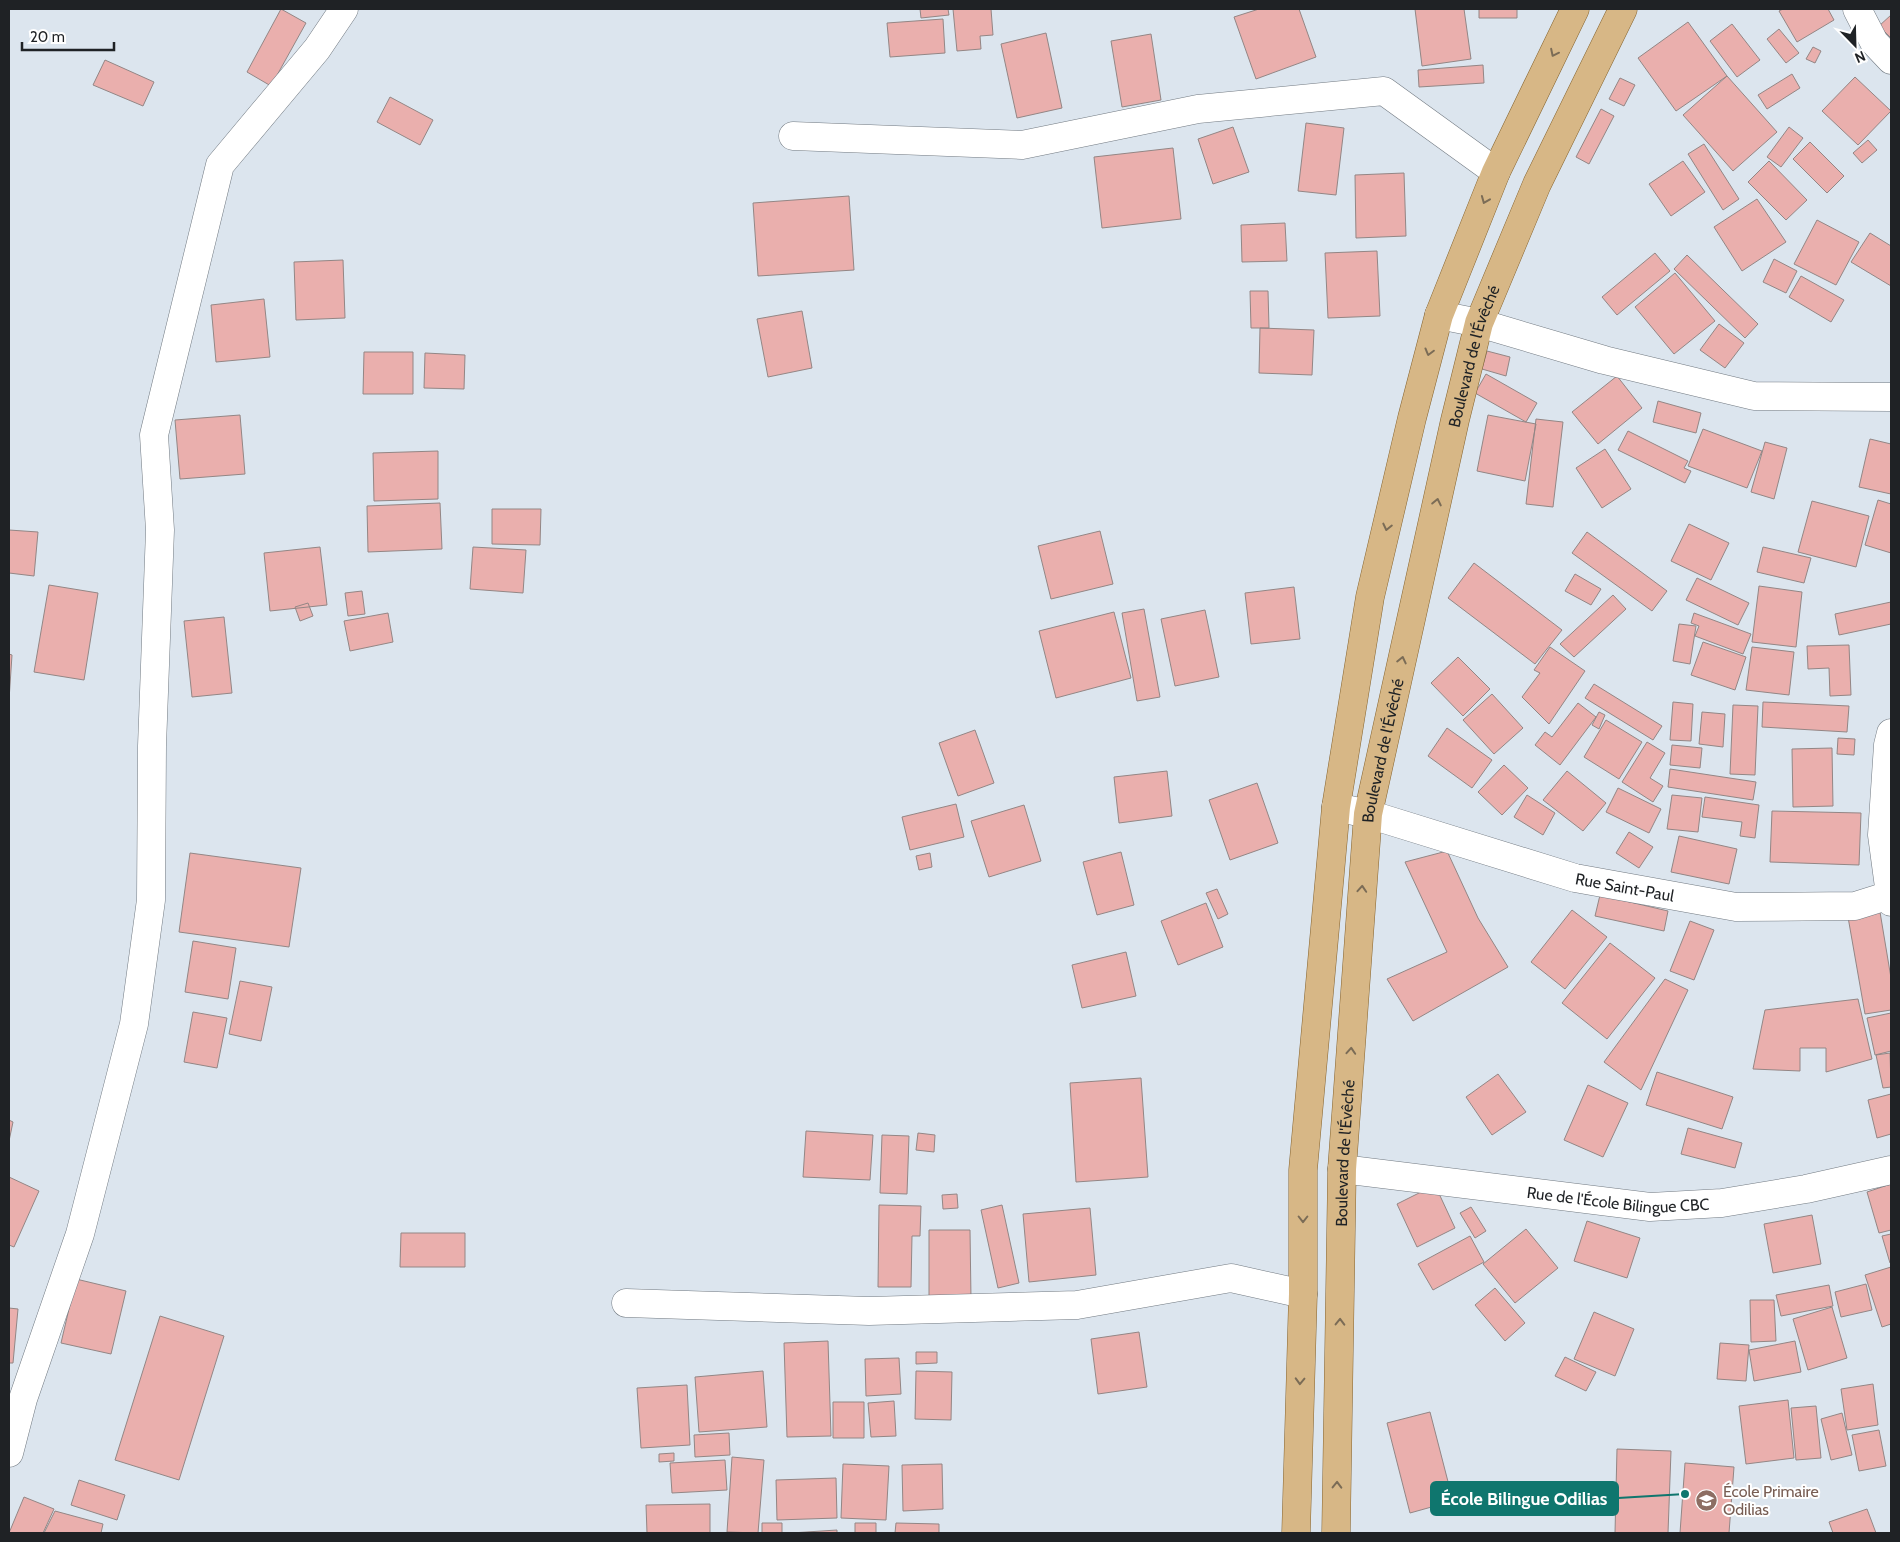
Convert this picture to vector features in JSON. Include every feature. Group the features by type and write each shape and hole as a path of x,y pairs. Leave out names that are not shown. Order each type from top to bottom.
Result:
{"main road":[{"name":"Boulevard de l'Évêché","path":"1296,1533 1303,1294 1303,1170 1336,807 1370,597 1412,418 1439,315 1496,172 1575,9"},
{"name":"Boulevard de l'Évêché","path":"1336,1533 1342,1169 1368,814 1455,420 1479,323 1537,184 1623,9"}],"street":[{"path":"9,1453 24,1399 80,1234 134,1024 151,900 152,746 160,530 154,435 220,165 317,49 344,9"},
{"path":"1857,9 1874,42 1891,60"},
{"path":"793,136 1022,145 1198,109 1384,91 1496,172"},
{"path":"1439,315 1479,323 1604,360 1754,396 1891,397"},
{"path":"1890,899 1887,834 1888,745 1891,732"},
{"name":"Rue Saint-Paul","path":"1336,807 1368,814 1575,878 1736,907 1854,906 1890,899"},
{"name":"Rue de l'École Bilingue CBC","path":"1342,1169 1650,1207 1722,1203 1806,1189 1891,1170"},
{"path":"626,1302 870,1311 1077,1305 1231,1278 1303,1294"}],"building":[{"path":"281,9 306,23 271,86 247,72"},
{"path":"920,9 948,9 949,15 921,18"},
{"path":"953,9 991,9 993,35 980,36 981,49 957,51"},
{"path":"1259,9 1299,9 1316,57 1256,79 1234,17"},
{"path":"1415,9 1464,9 1471,59 1422,66"},
{"path":"1479,9 1517,9 1517,18 1479,18"},
{"path":"1783,9 1828,9 1834,20 1797,42 1779,11"},
{"path":"1891,15 1891,38 1879,26"},
{"path":"943,19 945,53 890,57 887,23"},
{"path":"1688,22 1727,76 1676,111 1638,58"},
{"path":"1732,24 1760,60 1737,77 1710,41"},
{"path":"1779,29 1799,53 1786,63 1767,39"},
{"path":"1046,33 1062,108 1017,118 1001,44"},
{"path":"1151,34 1161,100 1122,107 1111,41"},
{"path":"1813,47 1821,51 1815,63 1806,59"},
{"path":"105,60 154,82 143,106 93,85"},
{"path":"1483,65 1484,83 1419,87 1418,70"},
{"path":"1792,74 1800,88 1767,109 1758,95"},
{"path":"1727,76 1777,132 1733,171 1683,115"},
{"path":"1855,77 1891,111 1858,145 1822,111"},
{"path":"1620,78 1635,85 1624,106 1609,99"},
{"path":"390,97 433,120 420,145 377,122"},
{"path":"1601,109 1614,116 1589,164 1576,157"},
{"path":"1306,123 1344,128 1336,195 1298,191"},
{"path":"1233,127 1249,172 1213,184 1198,139"},
{"path":"1789,127 1803,138 1781,167 1767,157"},
{"path":"1868,140 1877,150 1862,163 1853,153"},
{"path":"1810,142 1844,176 1827,193 1793,159"},
{"path":"1704,144 1739,199 1723,210 1688,154"},
{"path":"1173,148 1181,219 1102,228 1094,157"},
{"path":"1683,161 1705,192 1671,216 1649,184"},
{"path":"1769,161 1807,200 1786,220 1748,182"},
{"path":"1404,173 1406,236 1356,238 1355,175"},
{"path":"849,196 854,270 758,276 753,203"},
{"path":"1757,199 1786,242 1742,271 1714,227"},
{"path":"1817,220 1859,242 1836,285 1794,264"},
{"path":"1285,223 1287,261 1242,262 1241,225"},
{"path":"1870,233 1891,246 1891,286 1851,262"},
{"path":"1377,251 1380,316 1328,318 1325,253"},
{"path":"1655,253 1670,271 1617,315 1602,297"},
{"path":"1687,255 1758,324 1745,338 1674,269"},
{"path":"1774,259 1797,271 1786,293 1763,282"},
{"path":"343,260 345,318 296,320 294,262"},
{"path":"1675,273 1715,321 1674,354 1635,307"},
{"path":"1801,276 1844,300 1831,322 1789,297"},
{"path":"1250,291 1268,291 1269,328 1251,328"},
{"path":"264,299 270,357 216,362 211,305"},
{"path":"802,311 812,368 768,377 757,319"},
{"path":"1719,324 1744,343 1725,368 1700,350"},
{"path":"1260,328 1314,330 1312,375 1259,373"},
{"path":"1487,351 1510,357 1506,376 1482,369"},
{"path":"364,352 413,352 413,394 363,394"},
{"path":"425,353 465,355 464,389 424,388"},
{"path":"1486,374 1537,403 1526,422 1475,393"},
{"path":"1617,376 1642,408 1598,444 1572,412"},
{"path":"1658,401 1701,413 1696,433 1653,422"},
{"path":"240,415 245,474 180,479 175,420"},
{"path":"1488,415 1536,424 1525,481 1477,471"},
{"path":"1536,419 1563,422 1553,507 1526,504"},
{"path":"1703,429 1762,451 1747,488 1688,466"},
{"path":"1628,431 1688,461 1684,468 1691,471 1685,483 1618,450"},
{"path":"1870,439 1891,444 1891,494 1859,487"},
{"path":"1765,442 1787,448 1774,499 1751,492"},
{"path":"1605,449 1631,489 1602,508 1576,468"},
{"path":"438,451 438,499 374,501 373,453"},
{"path":"1878,500 1891,504 1891,553 1865,545"},
{"path":"1812,501 1869,516 1856,567 1798,552"},
{"path":"440,503 442,549 368,552 367,506"},
{"path":"492,509 541,509 540,545 492,544"},
{"path":"1689,524 1729,543 1711,580 1671,561"},
{"path":"9,530 38,532 34,576 9,573"},
{"path":"1100,531 1113,584 1051,599 1038,546"},
{"path":"1587,532 1667,591 1652,611 1572,553"},
{"path":"320,547 327,605 270,611 264,553"},
{"path":"473,547 526,550 523,593 470,589"},
{"path":"1763,547 1811,558 1804,583 1757,572"},
{"path":"1474,563 1562,630 1535,664 1448,598"},
{"path":"1575,574 1601,589 1591,605 1565,591"},
{"path":"1697,578 1749,603 1738,625 1686,600"},
{"path":"49,585 98,593 84,680 34,672"},
{"path":"1759,586 1802,592 1796,647 1752,642"},
{"path":"1294,587 1300,639 1251,644 1245,593"},
{"path":"362,591 365,614 348,616 345,593"},
{"path":"1613,595 1626,609 1574,657 1560,644"},
{"path":"1891,602 1891,624 1839,635 1835,614"},
{"path":"308,603 313,616 300,621 295,607"},
{"path":"1144,609 1160,697 1137,701 1122,613"},
{"path":"1205,610 1219,677 1175,686 1161,619"},
{"path":"1114,612 1131,678 1056,698 1039,631"},
{"path":"388,613 393,642 350,651 344,621"},
{"path":"1694,613 1751,634 1743,654 1695,636 1699,626 1691,623"},
{"path":"224,617 232,693 192,697 184,621"},
{"path":"1679,624 1696,626 1690,664 1673,661"},
{"path":"1703,642 1746,657 1735,690 1691,675"},
{"path":"1849,645 1851,695 1830,696 1829,668 1808,669 1807,646"},
{"path":"1550,647 1585,671 1549,724 1522,697 1540,673 1534,670"},
{"path":"1752,647 1794,652 1789,695 1746,690"},
{"path":"9,654 12,655 9,700"},
{"path":"1458,657 1490,689 1463,716 1431,683"},
{"path":"1594,684 1662,726 1653,740 1585,698"},
{"path":"1492,694 1523,728 1494,754 1463,720"},
{"path":"1673,702 1693,704 1691,741 1670,740"},
{"path":"1763,702 1849,706 1847,732 1762,727"},
{"path":"1578,703 1596,717 1560,765 1535,745 1545,732 1552,737"},
{"path":"1733,705 1758,706 1755,775 1730,774"},
{"path":"1599,712 1605,715 1599,729 1592,725"},
{"path":"1702,712 1725,714 1723,747 1699,744"},
{"path":"1606,720 1642,742 1619,779 1584,757"},
{"path":"1447,728 1492,760 1472,788 1428,756"},
{"path":"975,730 994,783 958,796 939,743"},
{"path":"1838,738 1855,739 1854,755 1837,754"},
{"path":"1647,742 1665,753 1650,778 1663,786 1653,802 1622,782"},
{"path":"1672,745 1702,748 1700,768 1670,765"},
{"path":"1832,748 1833,806 1793,807 1792,749"},
{"path":"1504,765 1528,788 1502,815 1478,792"},
{"path":"1670,769 1756,782 1753,800 1668,787"},
{"path":"1167,771 1172,816 1119,823 1114,777"},
{"path":"1567,771 1606,803 1583,831 1543,800"},
{"path":"1257,783 1278,843 1230,860 1209,800"},
{"path":"1618,788 1661,809 1649,833 1606,812"},
{"path":"1527,795 1555,813 1543,835 1514,817"},
{"path":"1672,795 1702,798 1698,832 1667,829"},
{"path":"1705,797 1759,805 1755,838 1740,836 1742,822 1702,817"},
{"path":"956,804 964,837 910,850 902,817"},
{"path":"1024,805 1041,861 989,877 971,821"},
{"path":"1772,811 1861,813 1859,865 1770,862"},
{"path":"1629,832 1653,847 1639,868 1616,853"},
{"path":"1679,836 1737,849 1729,884 1671,872"},
{"path":"1447,851 1478,918 1508,967 1413,1021 1387,979 1447,952 1405,862"},
{"path":"1121,852 1134,905 1097,915 1083,862"},
{"path":"190,853 301,868 289,947 179,932"},
{"path":"930,853 932,867 919,870 916,856"},
{"path":"1217,889 1228,914 1218,919 1206,893"},
{"path":"1600,895 1668,911 1664,931 1595,916"},
{"path":"1206,903 1223,947 1178,965 1161,921"},
{"path":"1572,910 1607,937 1565,989 1531,962"},
{"path":"1880,912 1891,978 1891,1010 1865,1014 1848,917"},
{"path":"1690,921 1714,930 1694,980 1670,971"},
{"path":"193,941 236,948 228,999 185,992"},
{"path":"1610,943 1655,978 1607,1039 1562,1003"},
{"path":"1126,952 1136,996 1082,1008 1072,965"},
{"path":"1665,979 1688,990 1641,1090 1604,1062"},
{"path":"240,981 272,987 261,1041 229,1034"},
{"path":"1858,999 1872,1059 1826,1072 1826,1048 1800,1048 1800,1071 1753,1069 1765,1010"},
{"path":"193,1012 227,1018 217,1068 184,1062"},
{"path":"1891,1013 1891,1051 1875,1055 1867,1018"},
{"path":"1890,1053 1891,1087 1883,1088 1876,1055"},
{"path":"1657,1072 1733,1097 1722,1129 1646,1105"},
{"path":"1498,1074 1526,1112 1492,1135 1466,1097"},
{"path":"1141,1078 1148,1177 1076,1182 1070,1083"},
{"path":"1588,1085 1628,1103 1603,1157 1564,1140"},
{"path":"1891,1094 1891,1134 1877,1138 1868,1100"},
{"path":"9,1120 13,1122 9,1141"},
{"path":"1688,1128 1742,1143 1735,1168 1681,1154"},
{"path":"806,1131 873,1135 870,1180 803,1177"},
{"path":"918,1133 935,1135 934,1152 916,1150"},
{"path":"882,1135 909,1136 907,1194 880,1193"},
{"path":"9,1177 39,1191 14,1247 9,1245"},
{"path":"1891,1184 1891,1230 1879,1233 1867,1192"},
{"path":"1435,1185 1455,1228 1417,1247 1397,1204"},
{"path":"957,1194 958,1208 943,1209 942,1195"},
{"path":"879,1205 921,1206 920,1236 912,1236 911,1287 878,1287"},
{"path":"1002,1205 1019,1283 998,1288 981,1210"},
{"path":"1471,1207 1486,1231 1475,1238 1460,1213"},
{"path":"1090,1208 1096,1275 1029,1282 1023,1214"},
{"path":"1812,1215 1821,1264 1773,1273 1764,1224"},
{"path":"1587,1221 1640,1238 1627,1278 1574,1261"},
{"path":"1526,1229 1558,1268 1515,1303 1483,1264"},
{"path":"929,1230 970,1230 971,1299 929,1299"},
{"path":"401,1233 465,1233 465,1267 400,1267"},
{"path":"1891,1234 1891,1263 1890,1263 1882,1236"},
{"path":"1470,1236 1484,1262 1433,1290 1418,1264"},
{"path":"1891,1267 1891,1324 1882,1327 1865,1275"},
{"path":"76,1279 126,1291 111,1354 61,1343"},
{"path":"1866,1284 1872,1310 1841,1317 1835,1292"},
{"path":"1829,1285 1833,1306 1781,1316 1776,1295"},
{"path":"1495,1288 1525,1323 1505,1341 1475,1305"},
{"path":"1750,1300 1774,1300 1776,1341 1751,1342"},
{"path":"1832,1307 1847,1358 1808,1370 1793,1319"},
{"path":"9,1308 18,1309 13,1363 9,1363"},
{"path":"1594,1312 1634,1329 1615,1376 1574,1359"},
{"path":"160,1316 224,1336 179,1480 115,1460"},
{"path":"1139,1332 1147,1387 1098,1394 1091,1339"},
{"path":"828,1341 831,1436 787,1437 784,1343"},
{"path":"1795,1341 1801,1372 1754,1381 1749,1350"},
{"path":"1720,1343 1749,1345 1746,1381 1717,1379"},
{"path":"916,1352 937,1352 937,1363 916,1364"},
{"path":"1565,1357 1596,1372 1586,1391 1555,1376"},
{"path":"899,1358 901,1394 866,1396 865,1359"},
{"path":"763,1371 767,1427 699,1432 695,1377"},
{"path":"916,1371 952,1372 951,1420 915,1419"},
{"path":"1873,1384 1878,1425 1847,1430 1841,1389"},
{"path":"687,1385 690,1445 641,1448 637,1388"},
{"path":"1788,1400 1794,1458 1746,1464 1739,1406"},
{"path":"894,1401 896,1436 871,1437 868,1403"},
{"path":"833,1402 864,1402 864,1438 833,1438"},
{"path":"1816,1406 1821,1458 1796,1460 1791,1408"},
{"path":"1430,1412 1453,1501 1410,1513 1387,1423"},
{"path":"1842,1413 1852,1455 1831,1460 1821,1419"},
{"path":"1879,1430 1886,1466 1859,1471 1852,1435"},
{"path":"729,1433 730,1455 695,1457 694,1435"},
{"path":"1617,1449 1671,1451 1668,1533 1615,1533"},
{"path":"674,1453 674,1461 659,1462 659,1454"},
{"path":"732,1457 764,1460 758,1533 727,1532"},
{"path":"725,1460 727,1490 672,1493 670,1463"},
{"name":"École Primaire Odilias","path":"1685,1463 1734,1467 1729,1533 1680,1533"},
{"path":"843,1464 889,1466 886,1520 841,1518"},
{"path":"942,1464 943,1509 903,1511 902,1465"},
{"path":"836,1478 837,1518 777,1520 776,1480"},
{"path":"79,1480 125,1495 117,1520 71,1505"},
{"path":"24,1497 54,1509 43,1533 9,1533"},
{"path":"710,1504 710,1533 647,1533 646,1505"},
{"path":"1867,1509 1876,1533 1833,1533 1829,1522"},
{"path":"55,1511 103,1524 101,1533 44,1533"},
{"path":"762,1523 782,1523 782,1533 762,1533"},
{"path":"855,1523 876,1523 876,1533 855,1533"},
{"path":"896,1523 939,1524 939,1533 895,1533"},
{"path":"837,1530 837,1533 791,1533"}],"place":[{"name":"École Bilingue Odilias","path":"1685,1494"},
{"name":"École Primaire Odilias","path":"1707,1500"}]}
